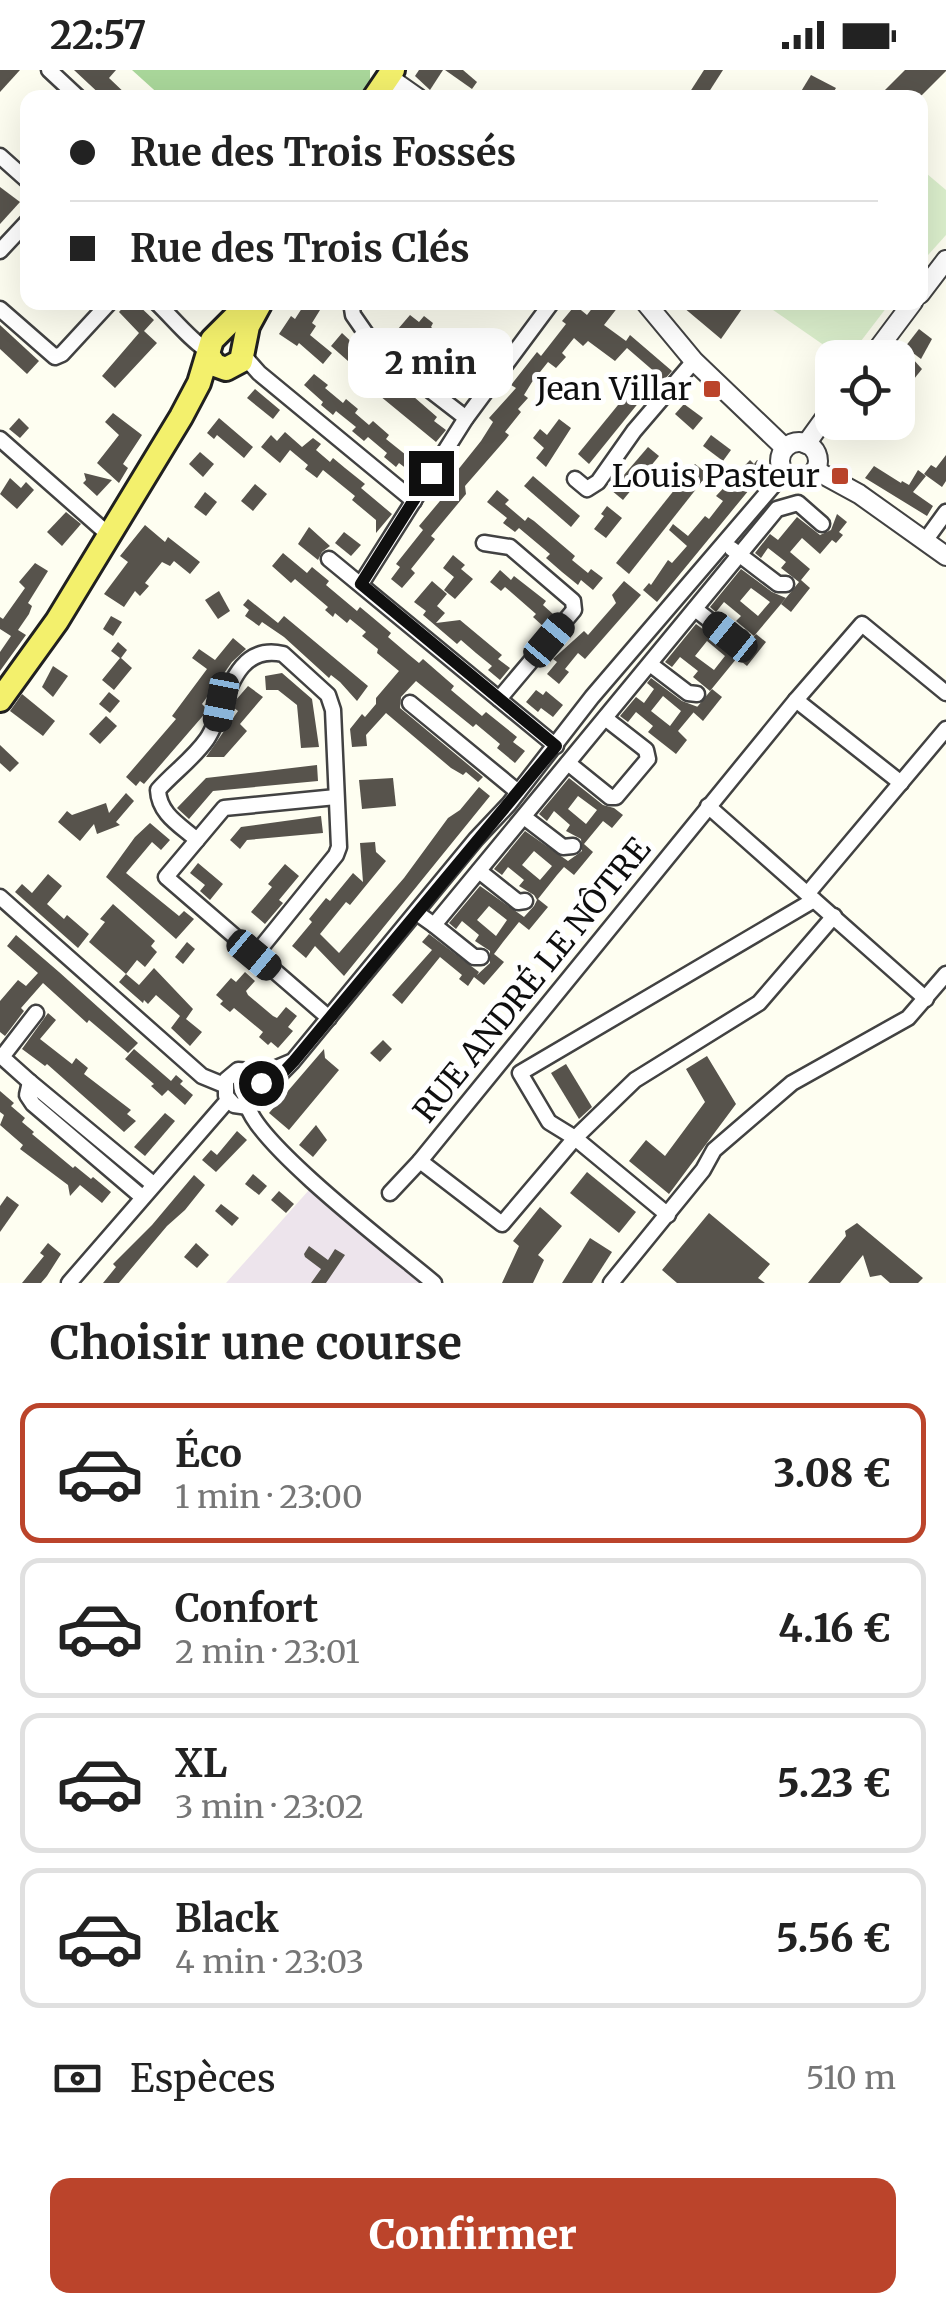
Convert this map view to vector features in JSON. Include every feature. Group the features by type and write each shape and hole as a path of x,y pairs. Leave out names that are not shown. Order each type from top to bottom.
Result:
{"main road":[{"path":"0,700 40,648 181,417 206,386 246,310"},
{"path":"225,353 256,310"}],"street":[{"path":"50,70 71,90"},
{"path":"0,156 20,174"},
{"path":"0,251 20,230"},
{"path":"928,284 946,260"},
{"path":"0,309 55,357 103,310"},
{"path":"167,310 414,501"},
{"path":"353,310 369,338 415,372 422,384 466,418"},
{"path":"361,584 466,418 546,310"},
{"path":"651,310 694,361 785,448"},
{"path":"885,340 908,310"},
{"path":"575,480 587,488 598,482 634,431 694,361"},
{"path":"806,444 815,432"},
{"path":"0,439 108,535"},
{"path":"784,473 780,458 785,448 795,443 806,444 815,452 815,470"},
{"path":"784,473 800,480 815,470"},
{"path":"815,470 859,494 946,556"},
{"path":"294,1061 275,1071 238,1070 231,1074 224,1085 228,1100 234,1105 254,1102 294,1061 556,746 592,697 784,473"},
{"path":"434,926 777,509 798,503 822,524"},
{"path":"926,540 946,512"},
{"path":"724,542 778,584 786,584"},
{"path":"484,543 510,547 573,601 574,610 499,699"},
{"path":"330,558 556,746"},
{"path":"695,609 730,637 741,638"},
{"name":"RUE ANDRÉ LE NÔTRE","path":"575,1138 502,1224 420,1162 708,806 862,624 946,693"},
{"path":"197,840 164,812 158,802 158,790 205,743 217,724 229,686 247,663 260,654 283,654 328,695 334,710 339,847 254,955"},
{"path":"650,664 688,693 698,694"},
{"path":"796,700 900,783"},
{"path":"410,703 518,792"},
{"path":"568,763 610,797 616,797 648,758 646,750 605,718"},
{"path":"668,1215 575,1138 549,1122 520,1073 812,896 946,728"},
{"path":"329,1018 166,877 224,808 336,798"},
{"path":"708,806 926,999"},
{"path":"524,816 562,847 572,846"},
{"path":"479,871 518,902 525,902"},
{"path":"0,897 202,1076 224,1085"},
{"path":"417,913 474,957 481,956"},
{"path":"575,1138 635,1080 760,1004 834,916"},
{"path":"611,1283 703,1170 714,1150 792,1083 908,1018 946,974"},
{"path":"36,1012 2,1057 153,1184"},
{"path":"253,1072 261,1083 254,1102 256,1126 434,1283"},
{"path":"30,1082 27,1095 33,1104 142,1197"},
{"path":"69,1283 228,1100"},
{"path":"390,1193 420,1162"}],"shaded area":[{"path":"309,1190 420,1283 226,1283"}],"green space":[{"path":"132,70 370,70 364,90 154,90"},
{"path":"928,175 946,190 946,235 928,255"},
{"path":"773,310 885,310 862,340 816,340"}],"building":[{"path":"0,70 20,70 0,92"},
{"path":"74,70 116,70 109,78 122,90 95,90"},
{"path":"419,70 443,70 430,90 415,76"},
{"path":"445,70 463,70 477,82 472,89"},
{"path":"704,70 723,70 710,90 691,90"},
{"path":"905,70 946,70 927,90 885,90"},
{"path":"811,75 836,88 835,90 802,90"},
{"path":"0,187 20,202 0,224"},
{"path":"143,310 154,320 144,331 157,343 115,388 102,376 139,333 119,312"},
{"path":"301,310 320,310 310,335 332,353 323,364 299,343 297,346 279,334 291,316 295,319"},
{"path":"571,310 587,315 591,310 616,310 604,325 626,341 630,335 672,371 664,380 627,348 615,361 588,341 583,346 574,338 556,368 548,362 532,382 524,395 528,398 518,409 521,412 505,432 509,435 465,486 466,494 431,536 435,539 411,569 415,573 402,588 391,579 400,567 396,564 423,530 419,526 445,495 441,491 481,441 493,422 489,418 516,388 511,385 537,352 541,356 566,324 562,321"},
{"path":"687,310 741,310 721,339"},
{"path":"410,315 419,322 424,316 433,323 431,327 460,351 449,365 440,358 434,364 425,356 428,353 398,329"},
{"path":"0,325 39,361 27,374 0,349"},
{"path":"919,329 932,339 921,359 915,354 915,340 910,340"},
{"path":"342,333 375,364 371,369 402,394 406,390 437,417 434,421 446,430 436,442 363,382 365,376 331,346"},
{"path":"314,374 343,403 346,399 358,409 355,413 369,425 373,421 389,435 386,439 421,461 418,465 422,468 416,476 399,463 396,467 368,437 364,441 352,431 356,427 321,405 323,402 304,385"},
{"path":"636,383 646,391 644,396 589,464 578,454"},
{"path":"255,389 280,410 273,419 247,398"},
{"path":"684,404 703,418 693,430 675,414"},
{"path":"113,413 142,435 123,464 128,468 119,483 97,463 119,435 105,422"},
{"path":"19,418 29,428 20,438 9,429"},
{"path":"219,418 253,447 244,458 217,435 214,439 207,433"},
{"path":"559,419 571,428 546,467 536,458 544,448 533,438 540,429 547,435"},
{"path":"285,432 302,447 313,438 321,444 316,450 330,462 333,458 365,484 361,488 392,514 376,533 376,520 352,500 355,496 323,470 317,478 290,450 280,463 261,447 271,435 277,441"},
{"path":"711,435 731,450 723,461 703,446"},
{"path":"648,447 659,456 623,500 611,490"},
{"path":"200,452 214,464 203,477 189,464"},
{"path":"946,455 946,481 942,487 924,474 931,465 936,468"},
{"path":"750,460 767,468 657,602 643,590 668,560 672,563 687,546 669,530 673,524 688,536 705,516 709,519 723,501 716,496"},
{"path":"695,464 708,474 629,574 616,563"},
{"path":"874,466 909,485 918,470 926,476 913,492 933,506 927,516 865,478"},
{"path":"84,473 112,480 97,496 83,483"},
{"path":"533,476 580,516 571,527 524,486"},
{"path":"10,478 21,488 26,482 34,490 17,509 0,494"},
{"path":"255,484 267,494 253,511 241,501"},
{"path":"497,490 509,500 505,504 525,521 528,517 534,521 575,556 572,560 588,573 591,569 603,578 593,590 581,580 578,585 562,572 546,558 550,554 519,528 515,532 503,523 507,518 487,502"},
{"path":"205,492 217,502 206,516 194,507"},
{"path":"607,506 622,518 606,538 594,529"},
{"path":"66,512 81,524 62,546 47,532"},
{"path":"837,514 847,522 836,543 832,540 820,554 802,538 790,552 810,569 801,580 810,588 791,612 781,604 799,582 781,568 786,562 768,548 761,558 755,553 770,534 778,540 797,517 820,535 831,530"},
{"path":"145,525 200,562 190,574 174,561 170,566 162,562 145,583 149,586 140,596 135,591 124,607 104,594 128,562 120,556"},
{"path":"309,527 330,546 318,560 298,544"},
{"path":"344,532 361,545 351,556 335,543"},
{"path":"283,553 307,573 312,567 329,581 326,585 357,611 360,607 372,617 391,633 388,637 419,663 423,659 482,716 486,712 517,737 513,742 525,751 515,763 476,724 473,727 416,681 401,697 400,708 483,777 478,782 466,772 463,775 451,768 386,713 366,735 367,746 352,747 350,729 376,704 376,698 399,671 362,636 366,632 350,619 347,623 335,613 333,617 325,610 328,607 295,579 291,583 272,566"},
{"path":"453,555 473,579 455,599 444,590 454,577 443,568"},
{"path":"35,563 48,571 28,603 32,606 18,630 26,635 0,671 0,652 11,636 0,629 0,617 3,619 25,588 19,582"},
{"path":"741,569 786,598 754,636 736,621 741,616 724,602 716,612 710,607","holes":["751,588 770,602 758,616 740,601"]},
{"path":"500,570 546,601 543,605 554,615 544,627 533,617 536,614 505,587 501,591 490,582"},
{"path":"432,581 447,594 437,606 445,613 436,623 460,620 502,655 498,659 510,668 500,680 488,670 492,666 461,640 457,644 423,615 426,611 414,602"},
{"path":"624,581 641,595 585,659 578,653 559,684 547,674 557,662 553,659 584,631 588,635 616,603 612,595"},
{"path":"219,591 230,611 218,619 205,600"},
{"path":"248,599 278,623 284,616 368,686 357,701 340,682 331,675 329,678 284,637 245,616 249,610 243,605"},
{"path":"111,616 122,622 113,636 103,629"},
{"path":"696,624 724,645 741,652 756,634 766,642 747,666 737,658 710,691 693,677 698,671 680,657 672,667 665,662","holes":["707,641 725,656 714,670 695,656"]},
{"path":"233,638 246,649 202,704 208,710 144,784 140,781 136,786 126,777 176,719 172,716 207,669 192,658 199,649 215,660"},
{"path":"118,642 127,650 121,658 132,668 114,690 102,680 120,658 111,651"},
{"path":"53,666 68,676 53,697 42,687"},
{"path":"282,673 312,699 319,747 301,748 297,705 278,690 266,690 265,676"},
{"path":"651,678 682,701 698,707 678,731 687,740 676,754 648,732 653,726 636,712 628,722 620,716 636,697 644,703 654,689 647,683","holes":["663,696 681,711 670,726 651,711"]},
{"path":"248,686 263,697 240,724 247,731 224,757 206,757 238,711 233,707 235,701"},
{"path":"712,689 722,697 703,721 693,712"},
{"path":"536,690 543,695 546,691 563,705 553,717 526,702"},
{"path":"109,692 120,701 110,713 99,704"},
{"path":"22,694 55,721 43,736 10,711"},
{"path":"106,716 117,726 100,744 89,734"},
{"path":"0,745 19,763 10,772 0,763"},
{"path":"317,765 318,781 213,791 189,819 177,808 206,778"},
{"path":"393,778 396,806 362,809 359,780"},
{"path":"569,778 603,805 623,815 612,828 603,821 584,844 593,852 574,875 564,867 557,875 538,899 548,907 529,930 519,922 494,954 504,962 484,985 474,977 468,986 459,979 462,975 440,957 402,1004 392,995 432,950 422,942 429,934 479,972 477,975 490,963 490,951 475,941 479,935 462,921 456,929 449,923 480,886 524,917 534,906 534,895 519,886 524,880 508,867 502,875 494,869 525,831 568,861 582,851 581,839 566,831 570,825 554,811 547,821 539,814","holes":["578,796 597,810 586,824 568,809","534,851 552,866 540,880 522,865","489,906 507,920 496,936 477,920"]},
{"path":"479,787 490,796 344,976 315,946 306,958 292,946 326,898 330,901 353,873 363,882 360,843 375,842 376,852 386,861 320,934 339,953 404,878 448,818"},
{"path":"126,793 134,801 116,822 120,825 97,834 94,824 80,841 58,822 67,811 72,815 106,803 109,813"},
{"path":"321,816 323,833 247,840 240,849 230,840 241,827"},
{"path":"150,823 170,840 161,850 152,842 126,873 179,916 184,911 194,919 176,939 106,877"},
{"path":"198,863 223,884 210,900 200,891 205,885 190,873"},
{"path":"285,864 299,876 265,924 251,912"},
{"path":"48,874 62,886 47,904 89,934 78,948 15,892 22,884 32,893"},
{"path":"113,904 155,941 151,946 157,952 145,967 137,960 126,974 89,942"},
{"path":"16,935 138,1043 128,1053 43,983 21,1008 24,1011 5,1036 0,1032 0,1001 18,980 26,986 38,973 7,946"},
{"path":"187,942 195,949 183,964 175,957"},
{"path":"154,968 193,1009 186,1019 202,1032 190,1046 171,1028 180,1016 156,995 148,1004 144,1000 143,1003 119,982 126,974 139,985"},
{"path":"245,972 255,981 246,991 248,995 277,1018 286,1007 297,1016 288,1027 293,1031 278,1048 259,1037 263,1032 234,1008 230,1012 220,1004 223,1001 216,995 231,978 236,982"},
{"path":"48,1013 56,1020 40,1039 72,1064 76,1058 88,1068 84,1074 131,1110 127,1114 136,1121 124,1132 47,1064 22,1049"},
{"path":"383,1040 392,1049 380,1062 370,1053"},
{"path":"134,1049 171,1081 176,1075 183,1081 180,1084 193,1095 185,1105 168,1090 162,1096 125,1059"},
{"path":"324,1049 325,1058 339,1070 289,1130 269,1113"},
{"path":"707,1056 736,1104 669,1194 629,1161 646,1140 665,1156 705,1102 686,1069"},
{"path":"566,1064 592,1107 579,1119 551,1073"},
{"path":"0,1091 14,1103 11,1106 25,1118 22,1122 32,1134 73,1168 93,1177 111,1192 102,1203 80,1185 70,1196 68,1185 20,1149 23,1145 0,1125 4,1115 0,1112"},
{"path":"165,1113 175,1121 145,1156 134,1147"},
{"path":"316,1125 327,1140 313,1157 299,1145"},
{"path":"237,1131 247,1140 216,1172 202,1160 211,1150 217,1155"},
{"path":"587,1172 636,1212 619,1233 570,1193"},
{"path":"253,1174 267,1186 259,1195 245,1184"},
{"path":"194,1175 205,1185 185,1210 119,1283 103,1283 116,1267 113,1264"},
{"path":"279,1191 294,1204 286,1213 271,1200"},
{"path":"7,1196 19,1205 0,1232 0,1206"},
{"path":"221,1204 239,1218 232,1226 215,1211"},
{"path":"540,1207 562,1226 538,1255 544,1260 533,1283 502,1283 519,1246 513,1241"},
{"path":"709,1213 770,1264 758,1278 765,1283 677,1283 662,1270"},
{"path":"857,1223 923,1278 918,1283 890,1283 881,1275 870,1277 863,1255 840,1283 808,1283 846,1236 845,1231"},
{"path":"590,1238 612,1252 592,1283 562,1283"},
{"path":"48,1243 61,1254 47,1276 41,1283 22,1283 44,1256 40,1253"},
{"path":"196,1243 209,1255 197,1268 184,1257"},
{"path":"309,1246 328,1260 335,1249 345,1255 326,1283 311,1283 321,1269 305,1257"}],"place":[{"name":"Jean Villar","path":"712,389"},
{"name":"Louis Pasteur","path":"840,476"}],"route":[{"path":"261,1083 260,1097 556,746 361,584 431,473"}]}
